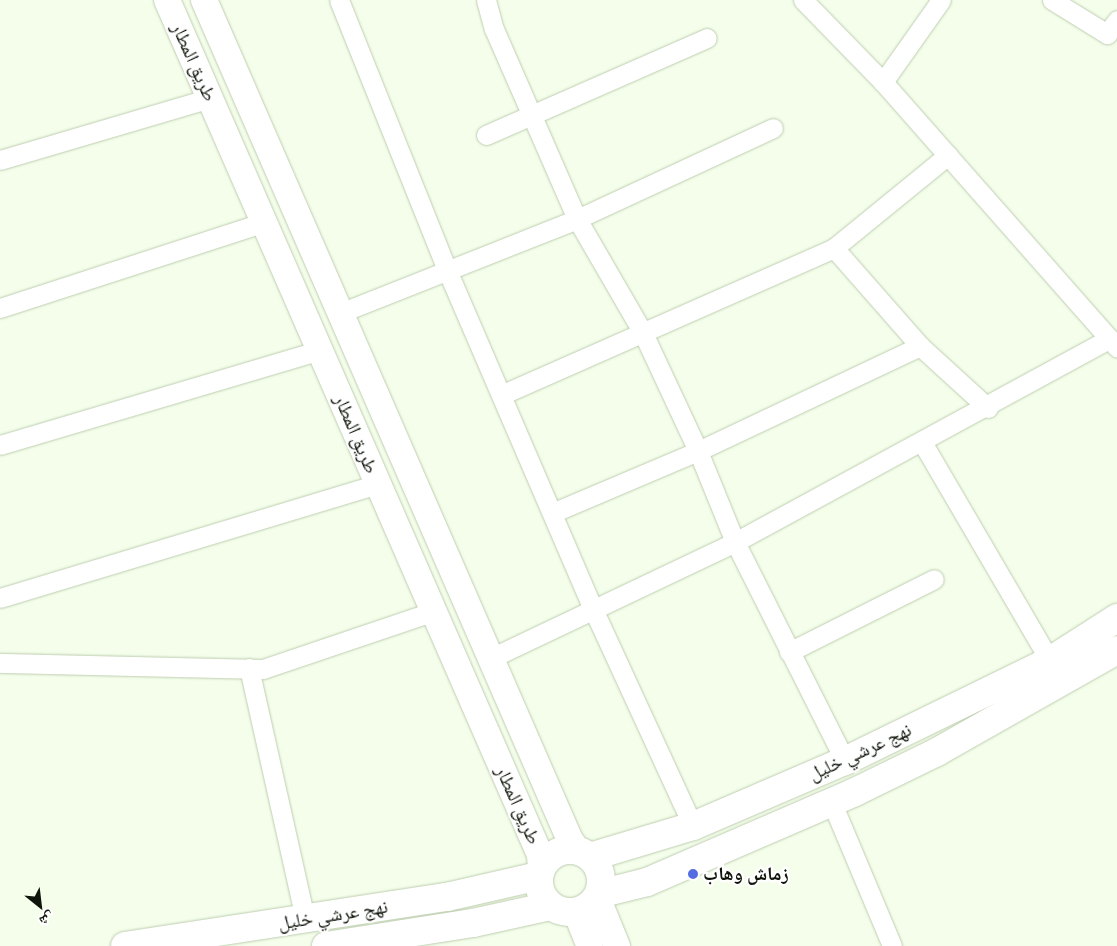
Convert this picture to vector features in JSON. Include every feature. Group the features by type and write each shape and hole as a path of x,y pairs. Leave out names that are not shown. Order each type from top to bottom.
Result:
{"highway":[{"name":"نهج عرشي خليل","path":"584,854 693,826 845,761 1050,661 1117,618"},
{"name":"نهج عرشي خليل","path":"591,901 647,882 832,802 937,752 1117,650"},
{"path":"559,852 584,854 601,874 591,901 560,911 550,906 540,892 540,872 548,858 559,852"},
{"name":"نهج عرشي خليل","path":"125,946 447,897 540,872"},
{"name":"نهج عرشي خليل","path":"326,946 394,941 550,906"}],"main road":[{"name":"طريق المطار","path":"167,0 540,855 540,872"},
{"name":"طريق المطار","path":"204,0 570,840 584,854"},
{"path":"590,946 591,901"},
{"path":"591,901 618,946"}],"street":[{"path":"339,0 447,270 594,610 693,826"},
{"path":"486,0 494,29 577,219 643,333 698,451 735,542 845,761"},
{"path":"491,658 735,542 1113,343 883,82 803,0"},
{"path":"883,82 941,0"},
{"path":"1052,0 1107,34 1117,20"},
{"path":"486,135 707,38"},
{"path":"0,160 210,98"},
{"path":"340,313 577,219 773,128"},
{"path":"501,395 834,248 948,155"},
{"path":"0,308 264,222"},
{"path":"834,248 920,346 988,408"},
{"path":"552,513 698,451 920,346"},
{"path":"0,445 320,350"},
{"path":"922,442 1050,661"},
{"path":"0,598 378,484"},
{"path":"789,652 934,579"},
{"path":"0,662 262,669 434,611"},
{"path":"249,668 306,919"},
{"path":"832,802 892,946"}],"place":[{"name":"زماش وهاب","path":"693,874"}]}
